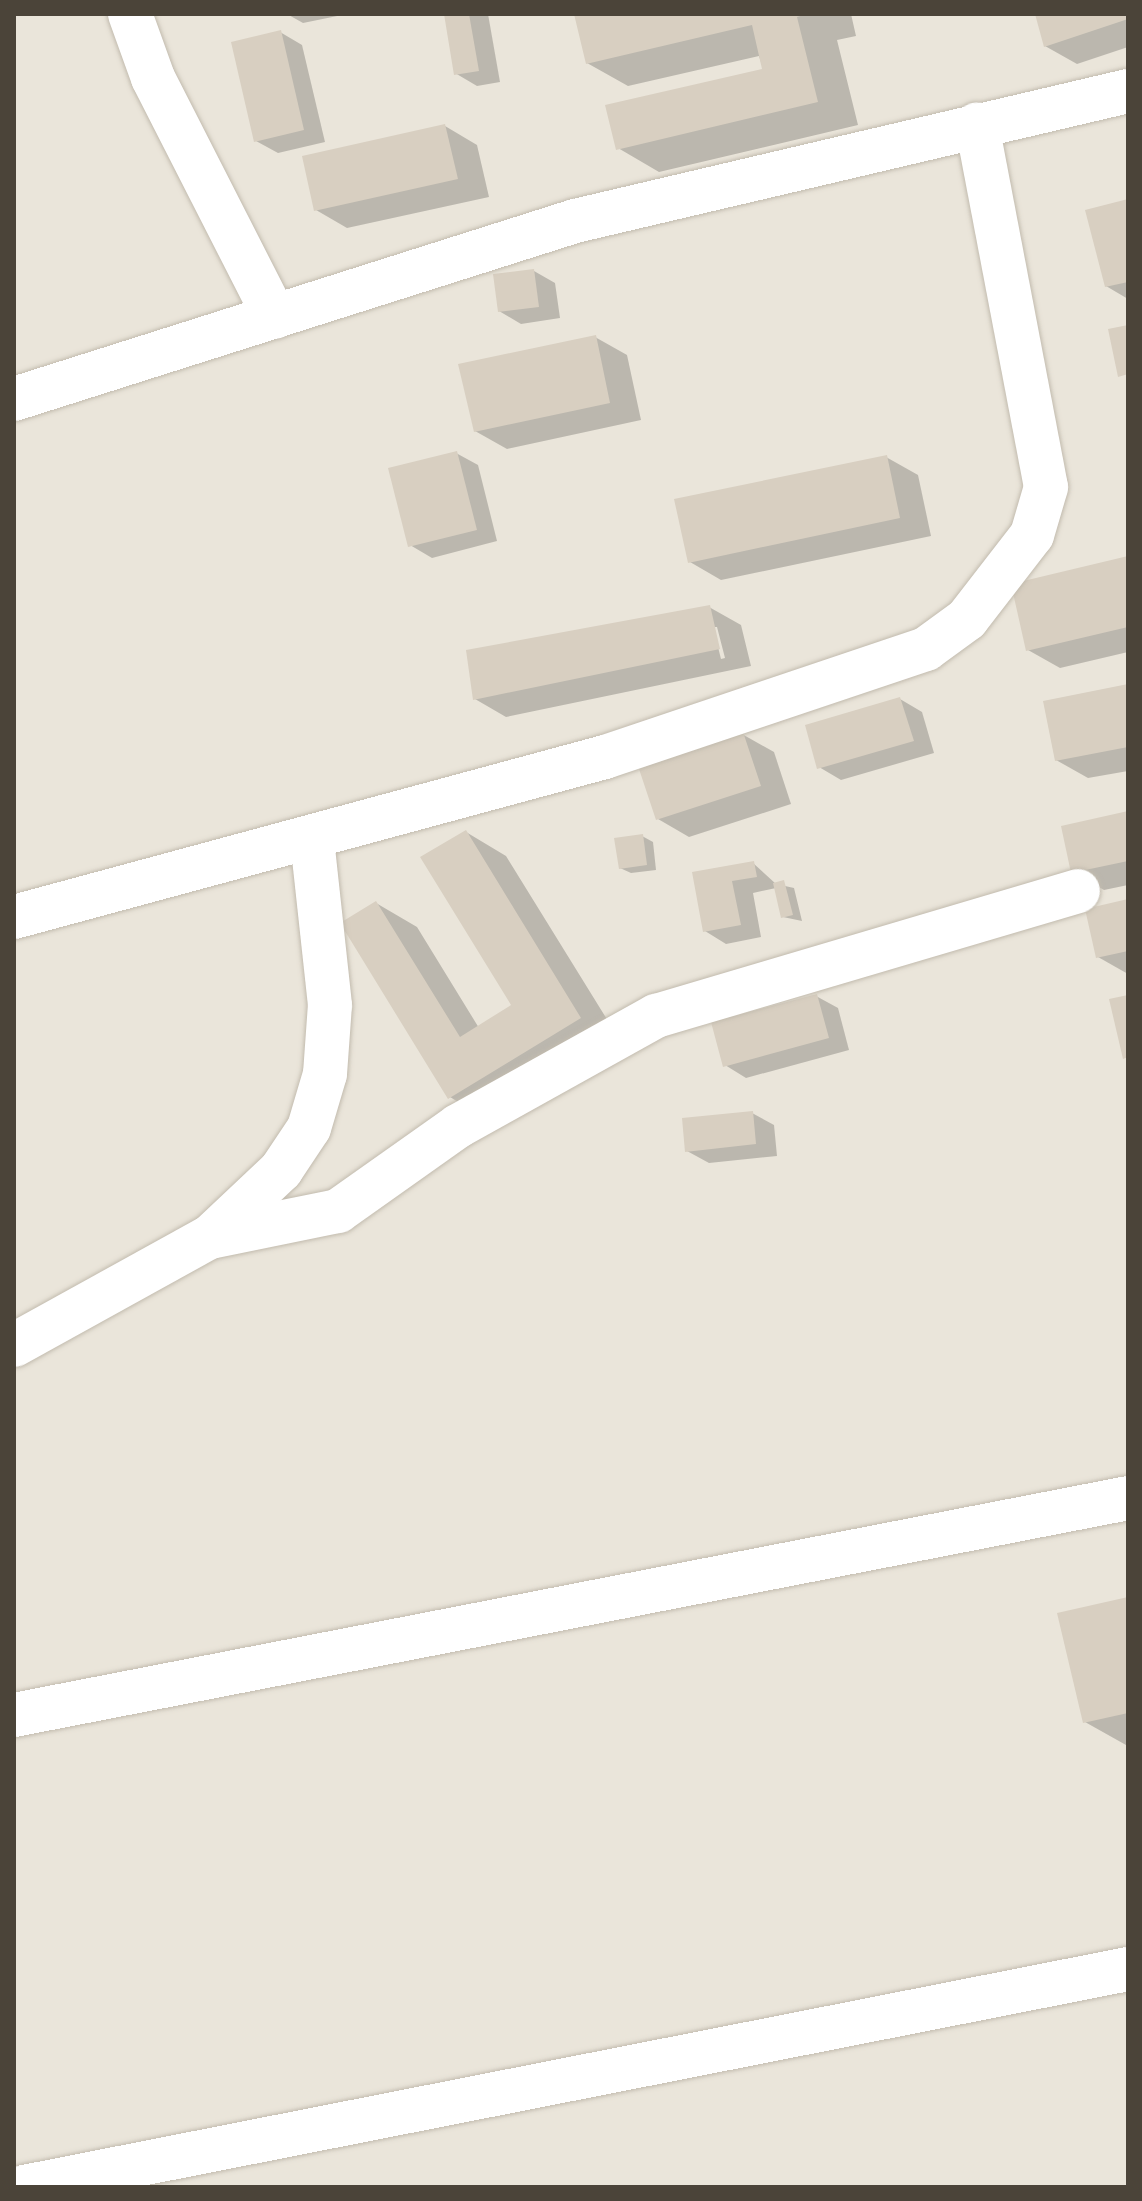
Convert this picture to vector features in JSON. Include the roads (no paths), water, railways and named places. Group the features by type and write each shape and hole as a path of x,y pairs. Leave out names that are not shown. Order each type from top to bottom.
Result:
{"street":[{"path":"130,14 153,78 275,317"},
{"path":"14,399 575,221 977,124 1128,91"},
{"path":"14,917 312,839 634,747 926,649 967,619 1032,535 1046,487 977,124"},
{"path":"14,1345 210,1237 281,1170 309,1128 325,1074 330,1005 312,839"},
{"path":"210,1237 338,1211 458,1126 656,1016 1078,891"},
{"path":"14,1715 1128,1498"},
{"path":"24,2187 1128,1969"}]}
